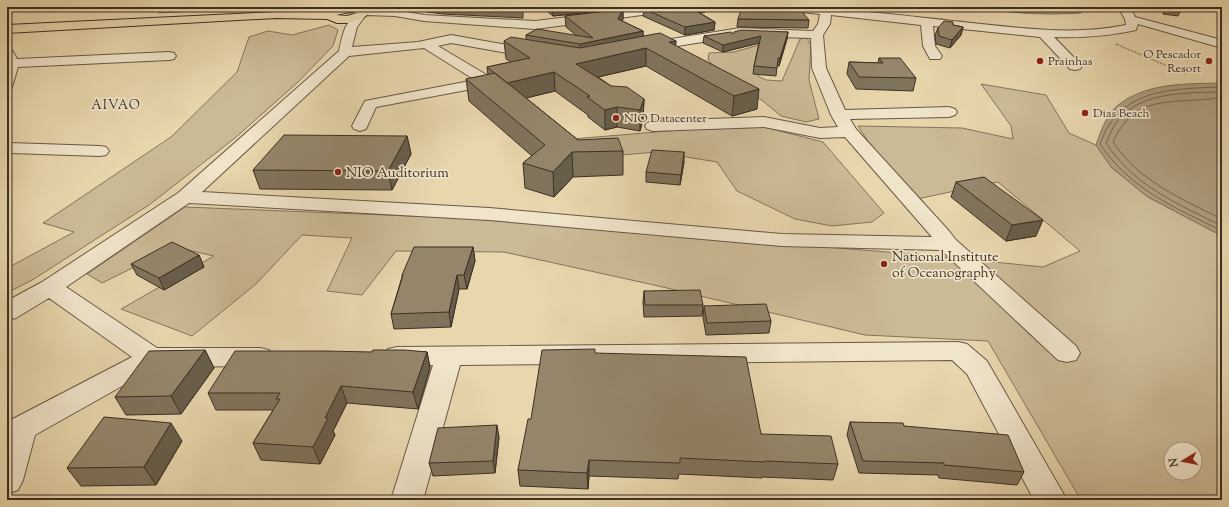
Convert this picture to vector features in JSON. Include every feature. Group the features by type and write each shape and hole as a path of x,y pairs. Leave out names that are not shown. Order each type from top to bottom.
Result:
{"main road":[{"path":"7,28 312,12 347,12"},
{"path":"7,28 347,12"}],"street":[{"path":"347,12 377,7"},
{"path":"347,12 384,17 412,16 535,25 680,7"},
{"path":"783,7 1042,32 1092,33 1116,31 1132,27 1131,20 1124,7"},
{"path":"631,50 734,33 813,35 824,24 826,11"},
{"path":"345,52 345,32 343,26 347,12"},
{"path":"7,312 50,287 185,197 345,52 351,27 355,20 347,12"},
{"path":"1131,20 1222,44"},
{"path":"927,22 929,46 935,56"},
{"path":"1042,32 1075,66"},
{"path":"813,35 819,68 848,132 942,235 946,244 1067,353"},
{"path":"345,52 422,45 452,39 551,56"},
{"path":"422,45 482,83"},
{"path":"7,84 10,58 169,56"},
{"path":"360,126 370,104 507,78"},
{"path":"839,115 949,112"},
{"path":"653,126 764,122 820,132 848,132"},
{"path":"8,146 100,151"},
{"path":"185,197 497,214 782,240 946,244"},
{"path":"50,287 152,358"},
{"path":"371,356 958,350 977,368 1051,500"},
{"path":"407,500 449,355"},
{"path":"7,480 15,431 152,358 285,357"}],"path":[{"path":"1092,33 1186,74"}],"shaded area":[{"path":"155,7 196,7 195,11 159,13"},
{"path":"329,25 338,30 333,46 297,83 235,138 149,205 34,279 7,293 7,265 13,265 74,232 43,223 171,137 237,72 249,37 268,31 292,35"},
{"path":"807,38 811,46 809,80 819,119 806,122 781,116 763,101 727,78 708,60 709,53 734,52 770,42 758,76 766,80 782,81 800,39"},
{"path":"981,84 1046,95 1069,133 1096,145 1112,168 1148,197 1222,236 1222,500 1174,500 1078,495 988,341 865,335 654,285 504,252 396,251 362,295 327,291 352,238 302,235 256,284 192,336 121,309 214,256 175,247 102,283 87,274 185,207 460,218 925,255 1043,267 1080,251 998,182 917,199 887,170 858,126 962,128 1013,139 1011,126"},
{"path":"764,127 823,142 884,213 872,222 832,226 795,219 737,191 717,162 656,152 622,155 572,139 681,130"}],"water":[{"path":"987,7 1086,7 1081,13 1046,14 999,11 987,9"},
{"path":"1222,83 1222,236 1148,197 1112,168 1096,145 1101,130 1109,115 1116,107 1127,99 1140,93 1166,86 1180,84"}],"building":[{"path":"442,7 521,7 523,10"},
{"path":"656,7 695,7 691,8 715,22 685,27 644,9"},
{"path":"742,7 798,7 809,20 738,19"},
{"path":"1181,7 1181,10 1166,8"},
{"path":"623,9 618,19 643,31 580,44 526,35 537,29 593,38 565,16"},
{"path":"944,21 953,22 953,25 963,27 952,40 939,36 938,28"},
{"path":"741,30 788,32 780,58 778,58 777,68 754,66 761,36 723,45 704,36 731,32 733,34 734,32"},
{"path":"660,33 676,41 669,42 759,89 734,96 646,48 576,64 611,86 627,87 644,99 640,110 617,107 605,110 587,97 590,96 554,72 507,83 487,67 530,58 504,41 511,37 580,48"},
{"path":"879,58 900,58 916,78 859,77 849,62 883,63"},
{"path":"495,73 578,140 618,138 623,151 572,152 553,172 523,163 545,145 466,79"},
{"path":"284,135 407,136 388,171 253,170"},
{"path":"652,150 684,152 681,175 646,172"},
{"path":"984,177 1043,220 1012,225 956,182"},
{"path":"172,242 199,255 159,278 131,264"},
{"path":"414,247 473,247 464,275 457,275 449,312 391,314 402,275"},
{"path":"700,290 703,305 645,305 644,291"},
{"path":"766,304 771,321 707,323 704,306"},
{"path":"595,349 595,353 746,357 761,434 831,436 838,464 680,458 680,463 589,460 587,473 518,470 528,419 531,419 542,350"},
{"path":"205,350 171,396 115,397 149,351"},
{"path":"373,350 427,352 413,392 341,386 325,418 328,418 313,447 253,443 280,399 276,399 280,393 208,393 235,351 372,352"},
{"path":"104,417 171,423 144,467 67,468"},
{"path":"850,422 903,423 904,426 1008,435 1024,472 944,465 944,463 863,461"},
{"path":"497,425 493,461 429,463 438,428"},
{"path":"1095,499 1137,500 1095,500"}],"place":[{"name":"Prainhas","path":"1040,61"},
{"name":"O Pescador Resort","path":"1209,61"},
{"name":"Dias Beach","path":"1085,113"},
{"name":"NIO Datacenter","path":"616,118"},
{"name":"NIO Auditorium","path":"338,172"},
{"name":"National Institute of Oceanography","path":"884,264"}],"district":[{"name":"AIVAO","path":"116,104"}]}
